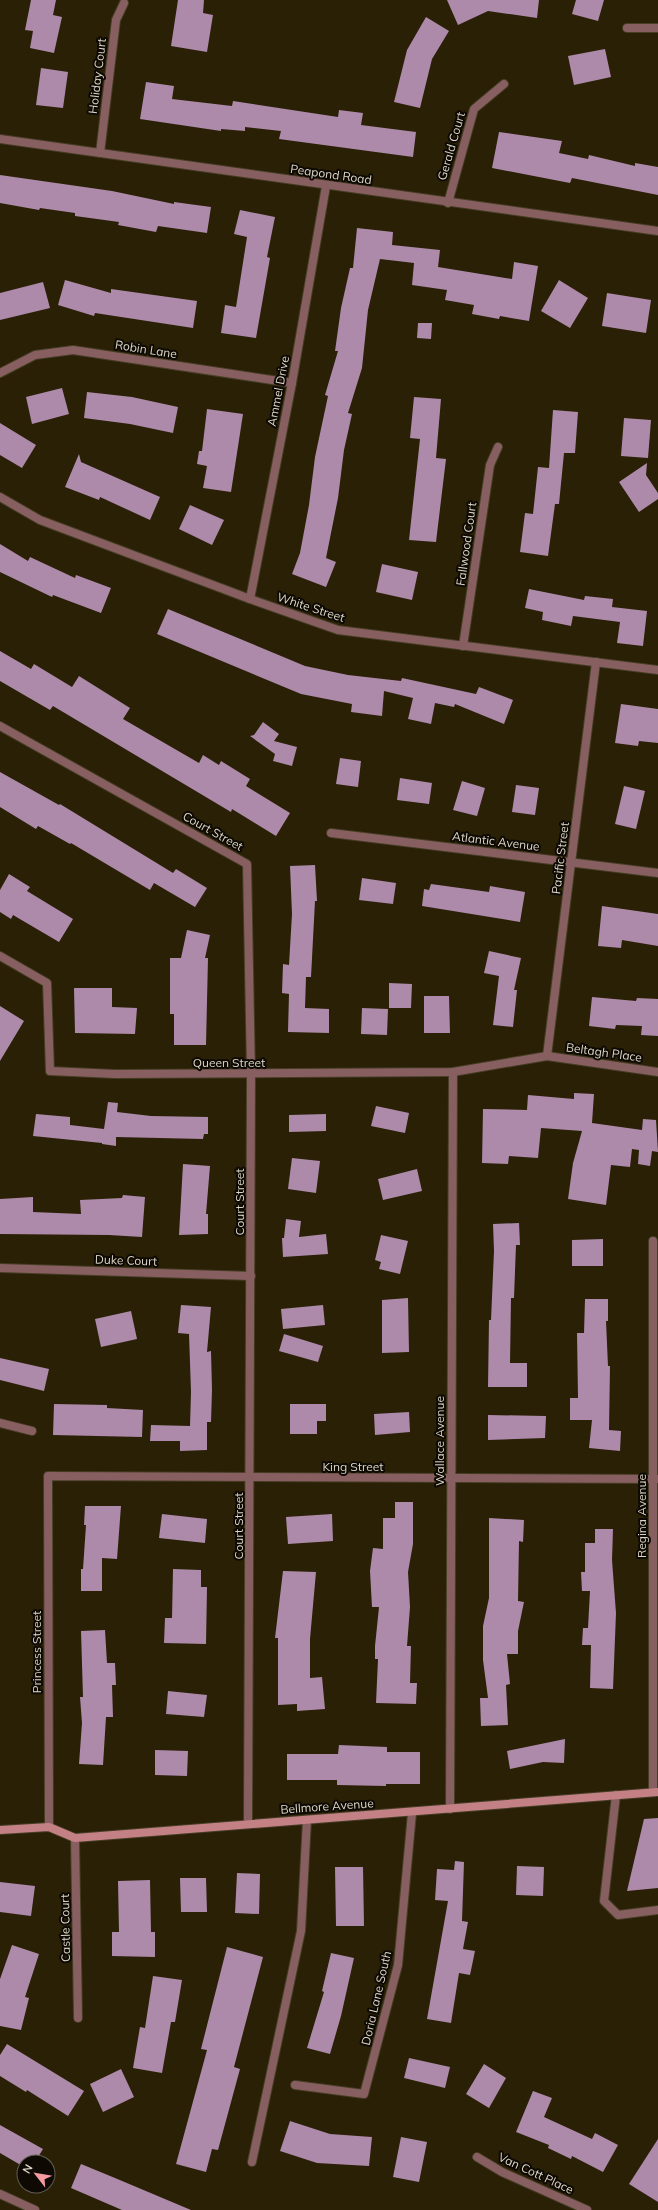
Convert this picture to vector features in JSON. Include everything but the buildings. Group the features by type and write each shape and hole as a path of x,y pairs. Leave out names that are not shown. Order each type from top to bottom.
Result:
{"main road":[{"name":"Bellmore Avenue","path":"0,1830 49,1828 75,1838 248,1823 412,1813 655,1792"}],"street":[{"name":"Holiday Court","path":"100,153 116,20 124,3"},
{"path":"627,28 658,28"},
{"name":"Gerald Court","path":"448,203 474,109 504,84"},
{"name":"Peapond Road","path":"0,139 326,186 658,231"},
{"name":"Ammel Drive","path":"250,599 292,383 326,186"},
{"name":"Robin Lane","path":"0,373 35,355 72,350 292,383"},
{"name":"Fallwood Court","path":"463,646 490,465 498,447"},
{"name":"White Street","path":"0,497 40,520 250,599 338,630 658,670"},
{"name":"Pacific Street","path":"547,1056 596,662"},
{"name":"Court Street","path":"0,726 247,864 251,1074 248,1823"},
{"name":"Atlantic Avenue","path":"331,833 658,873"},
{"name":"Queen Street","path":"0,956 47,983 50,1071 115,1074 453,1072 547,1056"},
{"name":"Beltagh Place","path":"547,1056 658,1072"},
{"name":"Wallace Avenue","path":"450,1809 453,1072"},
{"name":"Regina Avenue","path":"653,1240 655,1792"},
{"name":"Duke Court","path":"0,1268 251,1276"},
{"path":"0,1423 32,1431"},
{"name":"King Street","path":"48,1476 655,1479"},
{"name":"Princess Street","path":"48,1476 49,1828"},
{"path":"616,1795 604,1901 618,1915 658,1910"},
{"name":"Doria Lane South","path":"295,2085 364,2094 398,1965 412,1813"},
{"path":"252,2162 301,1931 307,1820"},
{"name":"Castle Court","path":"75,1838 78,2018"},
{"name":"Van Cott Place","path":"477,2157 502,2172 587,2210"},
{"path":"0,2194 35,2210"}]}
